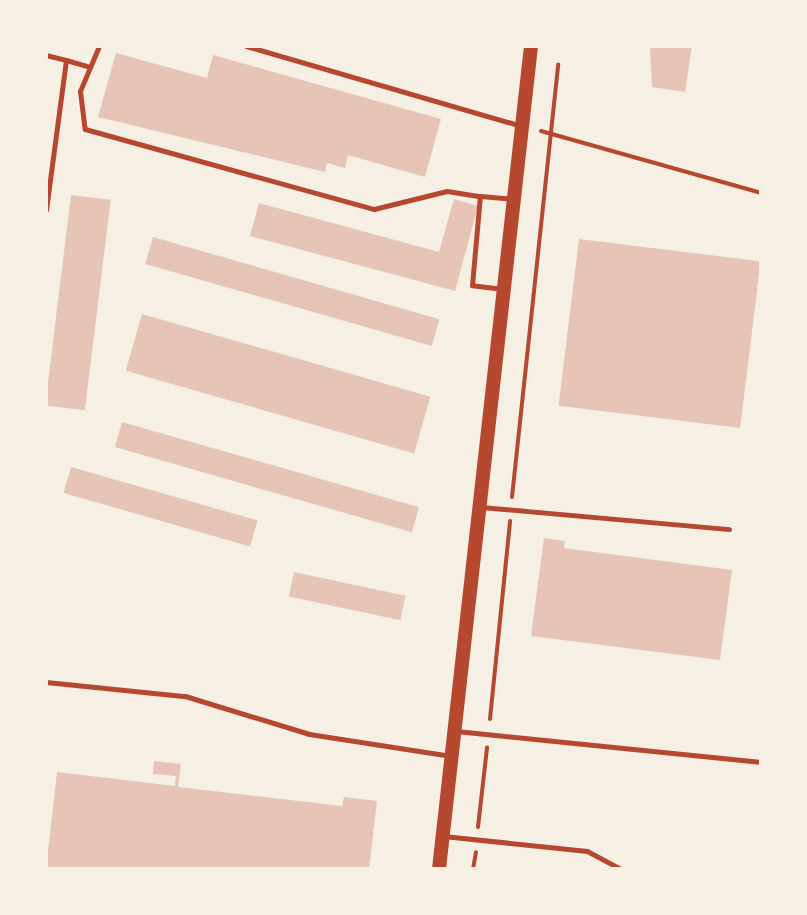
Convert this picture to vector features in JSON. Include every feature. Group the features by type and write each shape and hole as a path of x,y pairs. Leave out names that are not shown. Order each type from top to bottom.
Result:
{"street":[{"path":"439,869 531,46"}],"lane":[{"path":"99,46 87,66 80,91 85,129 374,209 447,191 514,200"},
{"path":"246,46 523,126"},
{"path":"46,55 87,66"},
{"path":"46,210 66,60"},
{"path":"480,196 472,285 504,289"},
{"path":"480,507 729,529"},
{"path":"46,682 185,696 309,734 452,756"},
{"path":"455,731 761,762"},
{"path":"443,836 587,851 621,869"}],"path":[{"path":"558,64 552,134 761,193"}],"building":[{"path":"650,46 692,46 685,92 652,87"},
{"path":"116,53 207,78 213,55 441,119 425,177 348,155 345,168 327,163 325,172 98,117"},
{"path":"71,195 111,200 85,410 46,406"},
{"path":"454,199 478,206 455,291 250,236 259,203 439,252"},
{"path":"153,237 439,319 432,346 145,264"},
{"path":"579,239 761,261 740,428 559,406"},
{"path":"142,314 430,397 414,453 126,371"},
{"path":"122,422 419,507 412,532 115,447"},
{"path":"71,467 257,520 250,546 64,493"},
{"path":"544,538 565,541 564,548 732,570 720,660 531,636"},
{"path":"294,572 406,596 400,620 289,596"},
{"path":"154,761 181,764 178,787 342,806 344,797 377,801 369,869 46,869 57,772 175,786 176,776 153,774"}]}
